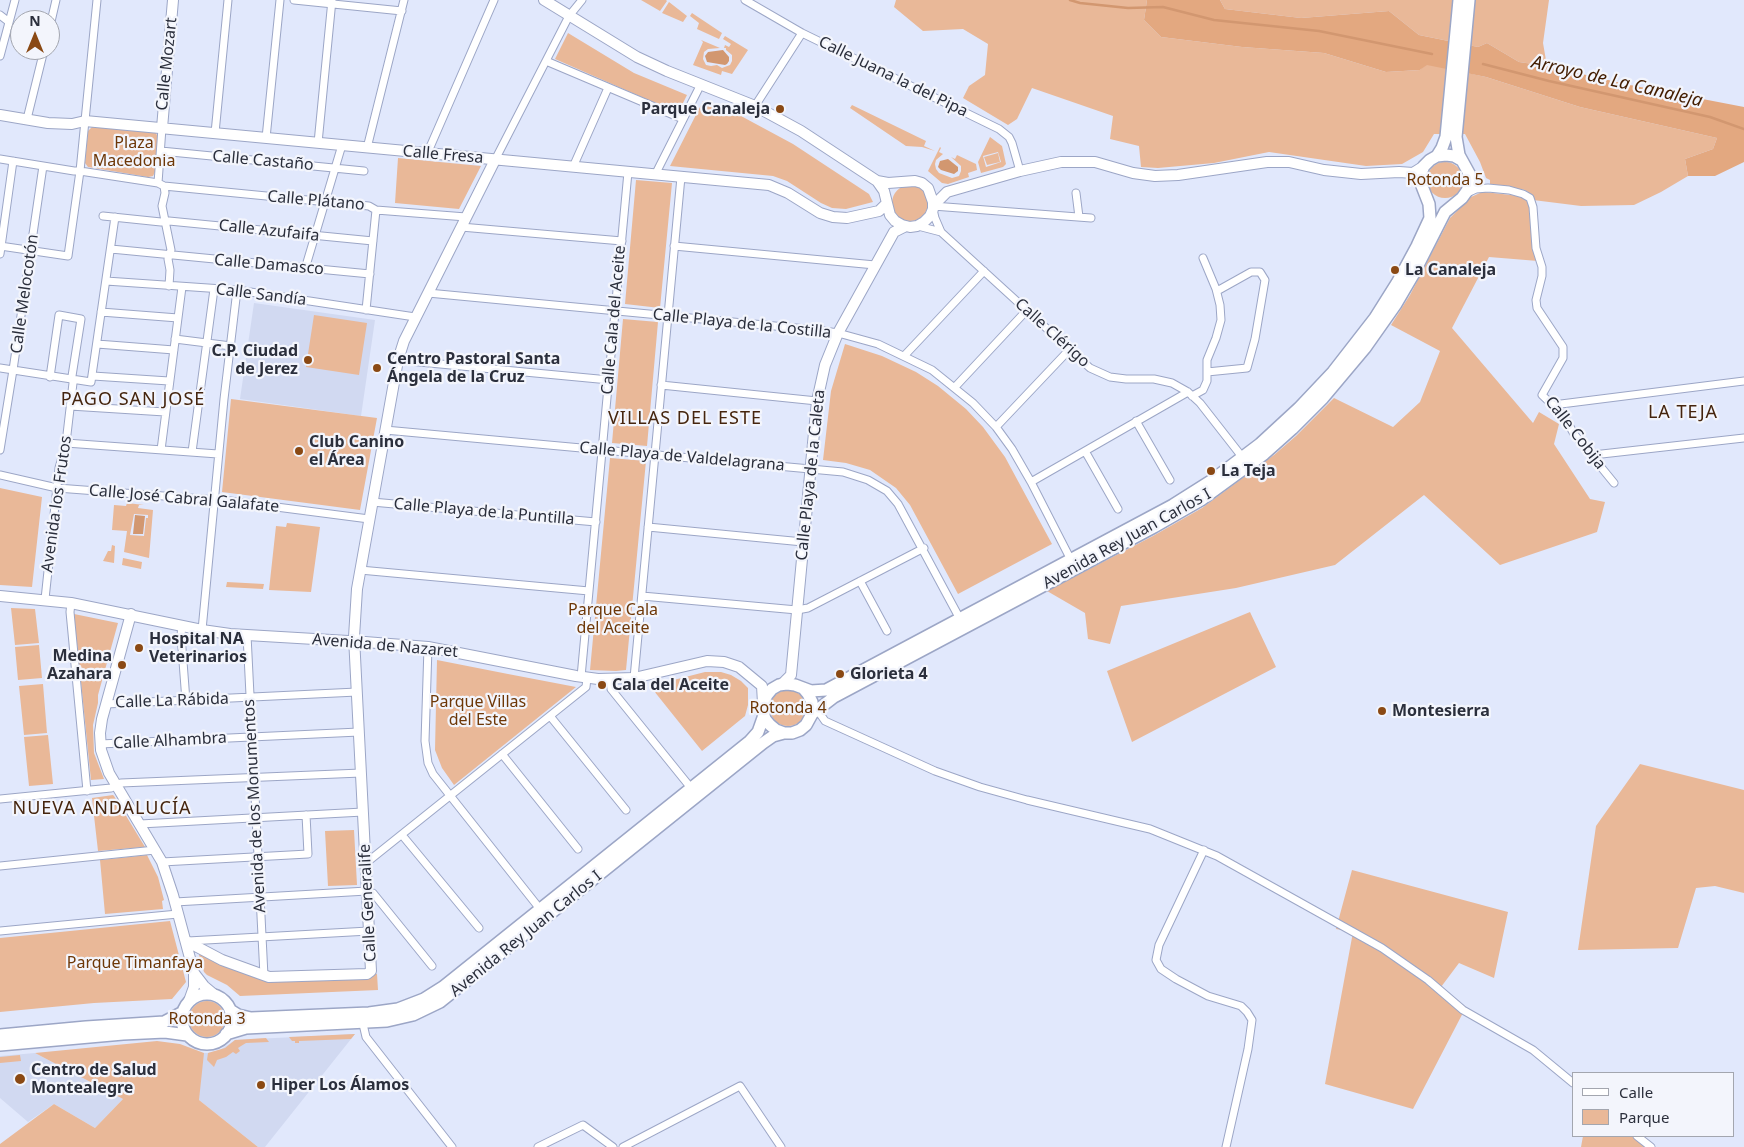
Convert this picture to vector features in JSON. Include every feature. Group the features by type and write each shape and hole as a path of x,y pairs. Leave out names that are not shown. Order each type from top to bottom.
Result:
{"main road":[{"path":"1437,156 1446,137 1459,0"},
{"path":"1465,194 1470,183 1470,175 1457,150 1456,137 1469,0"},
{"path":"1416,177 1430,160 1437,156 1454,156 1461,160"},
{"name":"Avenida Rey Juan Carlos I","path":"216,996 223,1000 230,1010 238,1015 251,1018 369,1014 398,1009 417,1002 443,988 750,741 758,732 766,695 779,685 787,684 811,691 826,690 1172,506 1211,481 1243,458 1277,429 1315,392 1375,318 1407,266 1428,225 1430,211 1426,196 1416,177"},
{"name":"Avenida Rey Juan Carlos I","path":"0,1045 165,1032 187,1035 202,1044 210,1044 218,1041 226,1034 246,1028 363,1024 404,1018 440,1002 763,743 773,736 800,730 806,725 814,708 1178,514 1223,485 1254,461 1311,411 1365,348 1396,304 1445,212 1465,194"},
{"path":"1426,196 1440,204 1456,202"},
{"path":"801,687 808,694 814,708"},
{"path":"764,709 770,725 784,733"},
{"path":"187,1035 181,1020 182,1012 189,1001 200,995 216,996"},
{"path":"226,1034 232,1022 230,1010"},
{"path":"0,1035 164,1022 182,1012"}],"street":[{"path":"0,56 15,0"},
{"path":"13,161 0,249 68,256 80,170 97,0"},
{"name":"Calle Mozart","path":"162,128 173,0"},
{"path":"215,133 228,0"},
{"path":"266,138 280,0"},
{"path":"294,0 331,2 402,11"},
{"path":"367,148 404,0"},
{"path":"427,154 494,0"},
{"path":"544,0 637,57 755,106 801,131 877,181 884,191 884,205 891,217 897,223 906,226"},
{"path":"495,160 570,16 582,0"},
{"name":"Calle Juana la del Pipa","path":"745,0 802,33 999,129 1009,137 1020,171"},
{"path":"318,143 331,2"},
{"path":"0,15 9,22"},
{"path":"755,106 802,33"},
{"path":"27,119 42,60"},
{"path":"546,61 683,119"},
{"path":"655,175 701,84"},
{"path":"573,167 608,88"},
{"name":"Calle Fresa","path":"0,115 61,124 85,121 769,185 788,193 820,213 833,217 848,218 884,205"},
{"path":"162,128 161,184 165,194 162,206 171,250 168,259 170,270 169,286"},
{"path":"305,269 342,145"},
{"name":"Calle Castaño","path":"161,151 364,171"},
{"name":"Calle Plátano","path":"0,159 161,184 369,206 376,210 622,242"},
{"name":"Calle Generalife","path":"186,941 222,960 264,976 275,978 367,974 371,971 354,641 355,601 398,360 404,341 495,160"},
{"path":"928,188 947,192 1020,171 1061,162 1095,162 1133,173 1155,176 1178,175 1267,162 1290,162 1324,170 1361,174 1399,172 1416,177"},
{"name":"Calle Melocotón","path":"0,450 43,166"},
{"name":"Calle Cala del Aceite","path":"584,677 589,591 628,172"},
{"name":"Calle Cobija","path":"1470,175 1478,183 1488,188"},
{"path":"634,678 681,177"},
{"path":"877,181 900,183 915,181 922,183 932,195 933,207 930,216 917,226 906,226 894,232 891,217"},
{"path":"884,205 889,193 900,183"},
{"name":"Calle Cobija","path":"1465,194 1476,189 1488,188 1509,190 1530,198 1534,207 1536,248 1542,267 1542,276 1536,300 1537,308 1563,347 1563,358 1542,396 1564,416 1574,434 1614,483"},
{"path":"933,207 947,192"},
{"path":"1076,193 1079,217"},
{"path":"933,207 1091,218"},
{"name":"Calle Clérigo","path":"933,207 941,232 1090,368 1110,377 1154,379 1172,383 1190,394 1200,404 1243,458"},
{"path":"366,310 376,210"},
{"name":"Calle Azufaifa","path":"103,216 373,241"},
{"path":"92,379 115,217"},
{"name":"Calle Clérigo","path":"917,226 941,232"},
{"name":"Calle Playa de la Caleta","path":"791,675 817,401 825,365 838,333 894,232"},
{"path":"674,246 875,265"},
{"name":"Calle Damasco","path":"111,249 370,274"},
{"path":"1031,482 1136,422 1190,394 1203,390 1207,380 1207,360 1216,338 1220,320 1217,291 1203,258"},
{"path":"904,356 984,271"},
{"path":"1207,372 1248,368 1265,280 1260,272 1251,272 1217,291"},
{"name":"Calle Sandía","path":"106,281 237,290 415,317"},
{"path":"161,450 182,287"},
{"path":"192,452 214,289"},
{"path":"202,630 218,454 237,290"},
{"name":"Calle Playa de la Costilla","path":"428,293 817,330 838,333 878,344 932,370 973,403 996,427 1012,449 1031,482 1071,560"},
{"path":"954,387 1027,310"},
{"path":"102,312 178,318"},
{"name":"Avenida los Frutos","path":"45,599 59,468 66,443 81,319 59,315 50,377"},
{"path":"175,338 231,346"},
{"path":"97,344 174,350"},
{"path":"996,427 1069,350"},
{"path":"398,360 609,380"},
{"path":"0,368 73,380 170,381"},
{"path":"1553,405 1744,381"},
{"path":"661,385 817,401"},
{"path":"70,406 165,412"},
{"path":"1136,422 1170,480"},
{"name":"Calle Playa de Valdelagrana","path":"385,430 842,472 868,480 887,491 898,504 924,548 960,619"},
{"path":"1593,455 1744,438"},
{"path":"66,443 218,454"},
{"path":"1085,451 1118,509"},
{"name":"Calle José Cabral Galafate","path":"0,475 57,488 214,500 369,519"},
{"name":"Calle Playa de la Puntilla","path":"372,502 596,522"},
{"path":"648,527 803,542"},
{"path":"642,596 797,610 808,608 924,548"},
{"path":"360,570 589,591"},
{"path":"860,581 887,630"},
{"name":"Avenida de Nazaret","path":"0,596 71,603 202,630 247,635 428,647 584,677 634,678 716,661 739,667 762,686"},
{"path":"71,603 70,612 87,791"},
{"path":"131,614 102,719 100,744 104,762 116,786 162,862 194,972 194,988 189,1001"},
{"path":"182,626 180,633 186,702"},
{"name":"Avenida de los Monumentos","path":"247,635 264,976"},
{"path":"428,647 426,752 433,774 540,909"},
{"path":"764,709 762,686 779,685 791,675 801,687"},
{"path":"366,863 586,687 584,677"},
{"path":"610,679 611,689 690,788"},
{"name":"Calle La Rábida","path":"106,704 186,702 357,692"},
{"path":"814,708 825,721 935,771 980,787 1150,829 1204,850 1382,948 1428,980 1464,1010 1533,1050 1572,1082"},
{"path":"550,716 626,810"},
{"path":"806,725 825,721"},
{"name":"Calle Alhambra","path":"100,744 359,732"},
{"path":"502,754 578,849"},
{"path":"0,799 87,791 111,788 121,784 361,773"},
{"path":"140,824 363,812"},
{"path":"162,862 308,854 306,815"},
{"path":"402,835 479,928"},
{"path":"0,866 155,850"},
{"path":"1204,850 1158,946 1156,960 1161,969 1176,979 1208,996 1241,1006 1248,1012 1252,1020 1246,1058 1226,1147"},
{"path":"175,902 260,896 373,893 432,966"},
{"path":"0,931 178,914"},
{"path":"186,941 369,931"},
{"path":"194,972 204,986 216,996"},
{"path":"363,1024 366,1037 452,1147"},
{"path":"623,1147 740,1086 780,1147"},
{"path":"538,1147 583,1124 613,1147"},
{"path":"1638,1137 1651,1147"}],"shaded area":[{"path":"1147,0 1220,0 1225,9 1301,18 1389,11 1419,35 1478,47 1487,43 1519,62 1547,66 1630,85 1744,107 1744,162 1715,176 1688,176 1685,159 1713,149 1717,138 1580,107 1486,77 1427,65 1420,70 1386,72 1324,53 1242,47 1161,37 1144,20"},
{"path":"723,50 729,57 727,64 707,62 705,56 708,52"},
{"path":"948,159 958,167 958,171 954,174 941,170 938,167 940,161"},
{"name":"C.P. Ciudad de Jerez","path":"254,303 375,320 361,416 240,399"},
{"path":"135,515 145,516 143,534 133,534"},
{"path":"355,1034 265,1147 258,1147 199,1100 200,1053 220,1050 235,1040"},
{"path":"35,1053 123,1099 95,1128 54,1104 28,1122 0,1098 0,1056"}],"green space":[{"path":"641,0 666,0 667,1 660,11"},
{"path":"896,0 1147,0 1144,20 1161,37 1242,47 1324,53 1386,72 1420,70 1427,64 1486,77 1580,107 1717,138 1713,149 1685,159 1688,176 1634,205 1581,206 1533,200 1532,195 1525,190 1490,184 1490,180 1486,178 1465,134 1434,134 1423,152 1402,164 1366,166 1269,152 1214,163 1158,168 1141,167 1139,146 1110,139 1113,116 1032,88 1017,119 1008,125 963,98 969,86 985,75 988,44 963,29 923,31 894,7"},
{"path":"1220,0 1549,0 1543,43 1547,66 1519,62 1487,43 1478,47 1419,35 1389,11 1301,18 1225,9"},
{"path":"669,2 687,16 683,22 662,13"},
{"path":"692,13 722,33 719,39 697,29 699,23 690,16"},
{"path":"568,33 634,73 687,95 678,113 555,59"},
{"path":"725,36 748,50 732,74 722,71 721,75 693,65 703,42 701,40 720,48 708,49 704,52 703,59 706,65 717,65 722,68 730,65 732,55 724,48 725,45 729,47 731,44 723,39"},
{"path":"703,101 741,116 793,144 869,194 873,202 846,209 832,208 787,181 773,176 670,166"},
{"path":"852,105 926,141 924,146 935,151 922,147 906,146 850,108"},
{"name":"Plaza Macedonia","path":"92,127 156,133 158,138 153,176 148,177 88,167 85,163 88,131"},
{"path":"990,137 1002,146 1006,164 1003,167 981,173 978,162","holes":["998,152 1001,162 986,167 983,156"]},
{"path":"940,147 939,152 943,154 936,160 935,164 939,173 952,178 959,176 961,166 951,157 955,159 957,155 976,164 977,170 968,173 969,177 948,184 942,183 928,171"},
{"path":"998,153 1000,162 987,165 984,157"},
{"path":"398,158 481,166 459,209 395,203"},
{"name":"Rotonda 5","path":"1445,162 1452,163 1458,167 1462,173 1462,187 1458,193 1452,197 1445,198 1438,197 1432,193 1428,187 1427,180 1428,173 1432,167 1438,163"},
{"path":"636,180 672,183 660,308 625,304"},
{"path":"910,185 917,186 923,190 927,196 927,210 923,216 917,220 910,221 903,220 897,216 893,210 892,203 893,196 897,190 903,186"},
{"path":"1484,192 1520,196 1528,201 1538,261 1489,257 1452,328 1533,423 1539,412 1559,424 1554,444 1590,499 1605,502 1597,532 1500,565 1424,495 1335,565 1236,588 1121,606 1110,644 1088,639 1085,613 1047,591 1153,536 1202,508 1274,455 1334,398 1393,427 1420,402 1440,351 1391,325 1410,295 1450,218 1471,197"},
{"path":"314,315 367,323 359,375 306,367"},
{"path":"623,319 658,322 647,446 612,443"},
{"path":"845,344 882,356 916,372 938,386 966,409 983,427 1005,457 1052,544 958,594 910,505 896,488 870,470 846,463 823,460 831,391"},
{"name":"Club Canino el Área","path":"231,399 377,418 360,510 222,492"},
{"name":"Parque Cala del Aceite","path":"610,458 646,461 626,670 616,671 590,670"},
{"path":"0,488 42,497 32,587 0,585"},
{"path":"127,503 144,505 139,505 138,508 153,510 149,558 124,552 127,531 112,530 114,505 126,506","holes":["134,514 148,515 144,536 130,535"]},
{"path":"287,523 320,527 311,592 269,590 276,526 286,527"},
{"path":"112,545 115,546 114,563 103,561 108,551 111,551"},
{"path":"123,558 142,562 141,569 122,565"},
{"path":"227,582 264,584 263,589 226,587"},
{"path":"11,608 35,609 39,643 15,645"},
{"path":"1250,612 1276,667 1132,742 1107,671"},
{"path":"74,614 118,623 98,695 93,725 94,753 104,779 91,780"},
{"path":"39,645 42,678 18,680 15,647"},
{"name":"Parque Villas del Este","path":"437,660 576,687 454,785 442,768 435,750"},
{"path":"705,672 721,672 741,681 748,688 748,705 745,716 702,751 650,686"},
{"path":"43,684 47,733 24,735 19,686"},
{"name":"Rotonda 4","path":"788,690 795,691 801,695 805,701 805,715 801,721 795,725 788,726 781,725 775,721 771,715 770,708 771,701 775,695 781,691"},
{"path":"48,735 53,784 29,786 24,737"},
{"path":"1640,764 1744,790 1744,893 1715,886 1696,888 1678,948 1578,950 1596,826"},
{"path":"113,795 145,847 98,851 92,798"},
{"path":"354,830 357,885 328,886 325,831"},
{"path":"147,855 158,877 164,900 162,901 163,909 105,914 100,860"},
{"path":"1352,870 1508,912 1494,978 1459,963 1441,987 1466,1007 1413,1109 1325,1084 1353,932 1336,929"},
{"name":"Parque Timanfaya","path":"170,921 186,982 172,999 94,1003 0,1012 0,938"},
{"path":"201,953 264,980 377,974 378,990 240,996 227,985 204,972 199,955"},
{"name":"Rotonda 3","path":"207,1001 214,1002 220,1006 224,1012 224,1026 220,1032 214,1036 207,1037 200,1036 194,1032 190,1026 189,1019 190,1012 194,1006 200,1002"},
{"path":"355,1034 351,1039 299,1041 299,1043 295,1043 289,1037"},
{"path":"266,1038 269,1042 246,1043 238,1048 240,1051 236,1054 233,1052 217,1060 214,1067 207,1060 208,1053 225,1048 235,1040"},
{"path":"157,1041 180,1044 204,1053 199,1100 258,1147 0,1147 0,1144 54,1104 95,1128 123,1099 35,1053"},
{"path":"20,1055 21,1061 0,1063 0,1057"},
{"path":"1583,1137 1640,1137 1653,1147 1581,1147"}],"waterway":[{"name":"Arroyo de La Canaleja","path":"1070,0 1080,3 1128,8 1163,7 1214,20 1319,31 1432,54"},
{"name":"Arroyo de La Canaleja","path":"1483,64 1549,81 1710,117 1744,129"}],"place":[{"name":"Parque Canaleja","path":"780,109"},
{"name":"La Canaleja","path":"1395,270"},
{"name":"C.P. Ciudad de Jerez","path":"308,360"},
{"name":"Centro Pastoral Santa Ángela de la Cruz","path":"377,368"},
{"name":"Club Canino el Área","path":"299,451"},
{"name":"La Teja","path":"1211,471"},
{"name":"Hospital NA Veterinarios","path":"139,648"},
{"name":"Medina Azahara","path":"122,665"},
{"name":"Glorieta 4","path":"840,674"},
{"name":"Cala del Aceite","path":"602,685"},
{"name":"Montesierra","path":"1382,711"},
{"name":"Centro de Salud Montealegre","path":"20,1079"},
{"name":"Hiper Los Álamos","path":"261,1085"}],"district":[{"name":"PAGO SAN JOSÉ","path":"133,400"},
{"name":"LA TEJA","path":"1683,413"},
{"name":"VILLAS DEL ESTE","path":"685,419"},
{"name":"NUEVA ANDALUCÍA","path":"102,809"}]}
